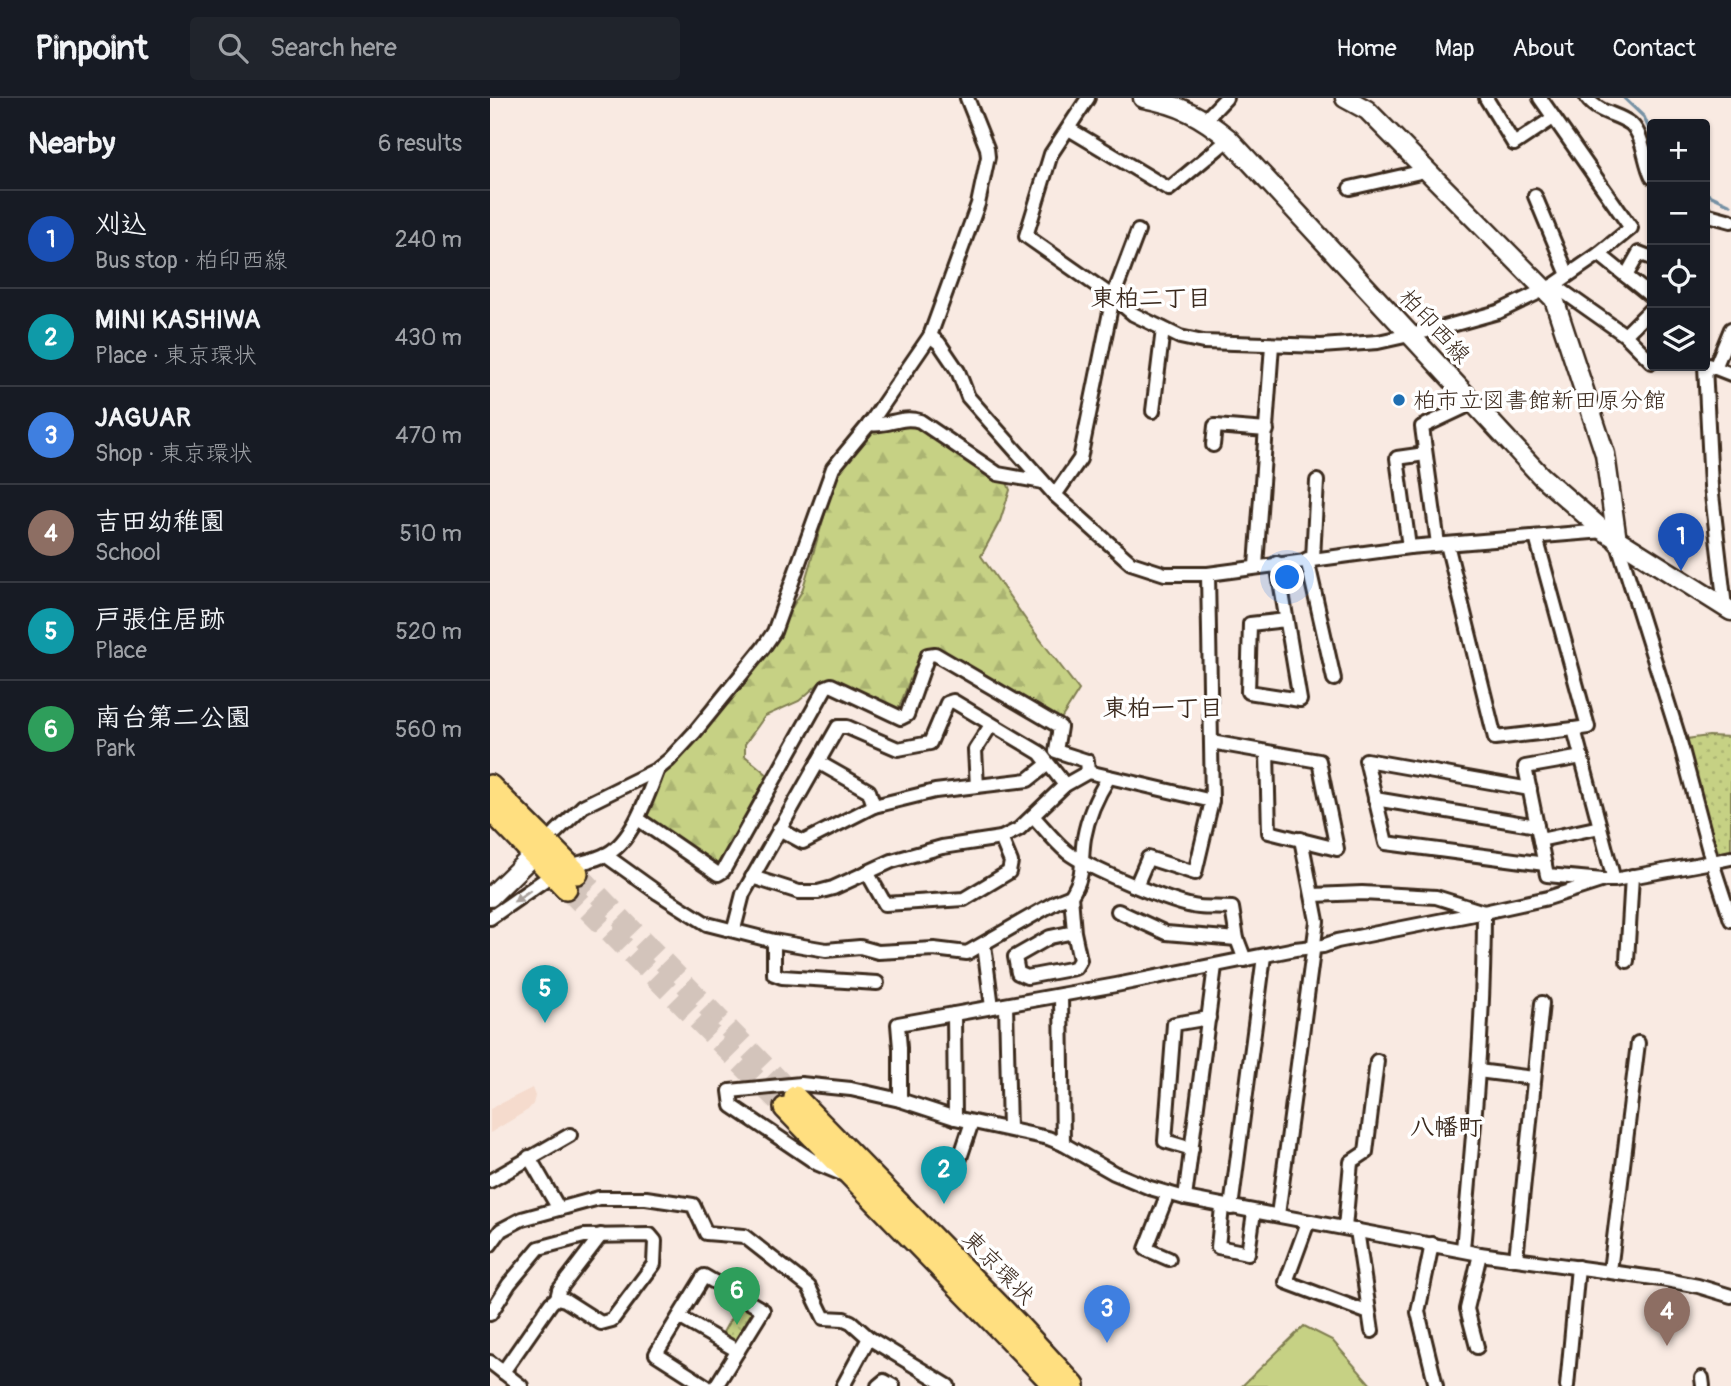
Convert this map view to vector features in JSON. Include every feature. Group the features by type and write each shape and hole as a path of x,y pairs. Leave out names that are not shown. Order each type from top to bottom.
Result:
{"highway":[{"path":"490,786 567,875"},
{"path":"490,809 567,875"},
{"name":"東京環状","path":"1055,1386 852,1178 790,1103 1017,1324 1074,1386"}],"main road":[{"name":"柏印西線","path":"1143,98 1178,106 1205,120 1229,139 1541,476 1611,536 1728,609"},
{"path":"1356,100 1551,287 1605,454 1611,536"},
{"path":"490,897 527,861"}],"street":[{"path":"556,832 583,806 658,769 694,733 774,632 833,468 869,425 930,336 978,204 988,158 987,148 967,98"},
{"path":"1088,98 1051,154 1026,236 1133,314 1180,337 1203,342 1321,346 1367,343 1410,335 1498,312 1551,287 1631,228 1540,98"},
{"path":"1205,120 1226,98"},
{"path":"1486,98 1514,144 1553,118"},
{"path":"1587,98 1598,110 1630,124 1639,135 1647,161"},
{"path":"1069,129 1169,189 1229,139"},
{"path":"1350,188 1429,170"},
{"path":"1535,196 1568,275"},
{"path":"1710,215 1731,221"},
{"path":"1055,495 1080,460 1113,297 1138,231"},
{"path":"1626,276 1639,253 1647,256"},
{"path":"1599,254 1647,293"},
{"path":"1551,287 1625,335 1647,357"},
{"path":"1625,335 1647,313"},
{"path":"1153,411 1163,328"},
{"path":"1710,363 1731,329"},
{"path":"930,336 939,343 958,371 968,397 1042,482 1131,563 1165,574 1208,574 1277,563 1443,544 1536,537 1611,536 1679,738 1712,862 1731,920"},
{"path":"1256,566 1272,345"},
{"path":"1710,367 1731,374"},
{"path":"1708,371 1711,486 1728,609"},
{"path":"1473,403 1422,427 1443,544 1495,738 1588,727 1536,537"},
{"path":"869,425 880,426 907,417 920,421 998,474 1042,482"},
{"path":"1213,445 1215,426 1266,430"},
{"path":"1409,547 1397,458 1425,454"},
{"path":"1317,481 1310,559 1334,680"},
{"path":"1277,563 1300,700 1248,692 1250,624 1286,620"},
{"path":"1136,886 1148,858 1195,873 1212,801 1208,574"},
{"path":"638,819 718,874 723,871 826,687 831,685 901,718 907,715 928,655 935,654 1060,726 1056,751 1087,761 1088,772"},
{"path":"734,929 743,894 752,877 835,730 842,726 898,750 930,743 950,701 1040,753 1065,785"},
{"path":"977,786 975,750 991,724"},
{"path":"1574,729 1600,827 1609,880"},
{"path":"1211,742 1319,761 1337,849 1269,832 1267,752"},
{"path":"1582,757 1525,767 1547,875 1609,880"},
{"path":"1530,789 1366,760 1385,843 1545,864"},
{"path":"818,762 869,791 874,806"},
{"path":"779,830 803,842 874,806 935,790 1028,780 1048,764"},
{"path":"490,918 613,850 638,819 658,769"},
{"path":"752,877 799,892 818,892 834,888 892,861 942,847 1002,838 1019,829 1065,785 1088,772 1212,801"},
{"path":"1073,932 1050,937 1015,957 1018,973 1027,977 1075,968 1080,960 1073,932 1071,896 1083,873 1084,837 1095,800 1109,777"},
{"path":"1375,799 1537,826"},
{"path":"1033,816 1068,852 1083,862 1136,886 1197,907 1232,908 1237,939 1245,960"},
{"path":"1540,840 1600,827"},
{"path":"867,872 885,904 964,899 1009,872 1012,862 1002,838"},
{"path":"1278,1215 1317,921 1301,839"},
{"path":"605,855 706,924 774,941 827,950 860,947 878,951 933,948 967,953 1071,896"},
{"path":"900,1100 898,1024 1314,947 1548,898 1609,880 1731,858"},
{"path":"1627,961 1632,876"},
{"path":"1312,895 1362,893 1436,897 1484,912"},
{"path":"1118,911 1166,933 1237,939"},
{"path":"1463,1249 1478,1071 1484,970 1484,912"},
{"path":"774,941 774,974 782,977 877,983"},
{"path":"984,946 992,1007"},
{"path":"1254,1212 1248,1252 1217,1247 1227,1207 1265,956"},
{"path":"1185,1198 1215,966"},
{"path":"1060,996 1063,1144"},
{"path":"1516,1259 1542,1003"},
{"path":"1006,1005 1009,1129"},
{"path":"954,1014 955,1118"},
{"path":"1192,1149 1165,1141 1174,1024 1209,1018"},
{"path":"1610,1271 1638,1043"},
{"path":"1372,1331 1351,1229 1351,1162 1366,1152 1377,1061"},
{"path":"1478,1071 1534,1078"},
{"path":"852,1178 818,1164 743,1114 732,1106 730,1091 801,1084 851,1089 1063,1144 1114,1173 1185,1198 1480,1254 1698,1286 1731,1296"},
{"path":"955,1173 972,1122"},
{"path":"490,1181 570,1135"},
{"path":"528,1157 559,1209"},
{"path":"1168,1193 1146,1249 1169,1259"},
{"path":"490,1245 501,1230 511,1224 599,1199 646,1198 693,1205 706,1233 744,1236 809,1287 824,1318 844,1319 869,1338 947,1386"},
{"path":"1308,1222 1286,1282 1369,1313"},
{"path":"490,1314 509,1284 539,1248 584,1236 650,1235 656,1241 654,1264 612,1320 601,1323 565,1300 557,1298"},
{"path":"503,1372 557,1298 559,1290 601,1236"},
{"path":"1432,1244 1418,1312 1436,1386"},
{"path":"1477,1347 1466,1309 1480,1254"},
{"path":"1567,1386 1577,1268"},
{"path":"706,1386 656,1354 704,1276 763,1310 716,1386"},
{"path":"679,1317 738,1351"},
{"path":"843,1386 869,1338"},
{"path":"490,1362 521,1386"},
{"path":"878,1386 884,1381 893,1386"}],"shaded area":[{"path":"532,1088 535,1096 528,1110 490,1133 490,1109"}],"green space":[{"path":"904,422 937,429 1002,470 1010,490 1000,521 981,556 1079,690 1061,719 933,649 922,649 898,710 823,680 799,701 765,716 745,744 745,756 769,776 717,866 646,819 661,774 688,750 752,673 802,591 837,473 871,429"},
{"path":"1731,737 1731,855 1717,858 1685,739"},
{"path":"740,1302 753,1310 753,1315 738,1342 732,1343 721,1336"},
{"path":"1304,1326 1332,1340 1372,1386 1242,1386"}],"waterway":[{"path":"1624,98 1644,117 1647,124"},
{"path":"1710,195 1731,205"}],"tunnel":[{"path":"577,873 795,1097"},
{"path":"566,888 785,1108"}],"place":[{"name":"柏市立図書館新田原分館","path":"1399,400"},
{"name":"刈込","path":"1681,571"},
{"name":"戸張住居跡","path":"545,1023"},
{"name":"MINI KASHIWA","path":"944,1204"},
{"name":"南台第二公園","path":"737,1325"},
{"name":"JAGUAR","path":"1107,1343"},
{"name":"吉田幼稚園","path":"1667,1346"}],"district":[{"name":"東柏二丁目","path":"1151,298"},
{"name":"東柏一丁目","path":"1163,708"},
{"name":"八幡町","path":"1446,1127"}]}
